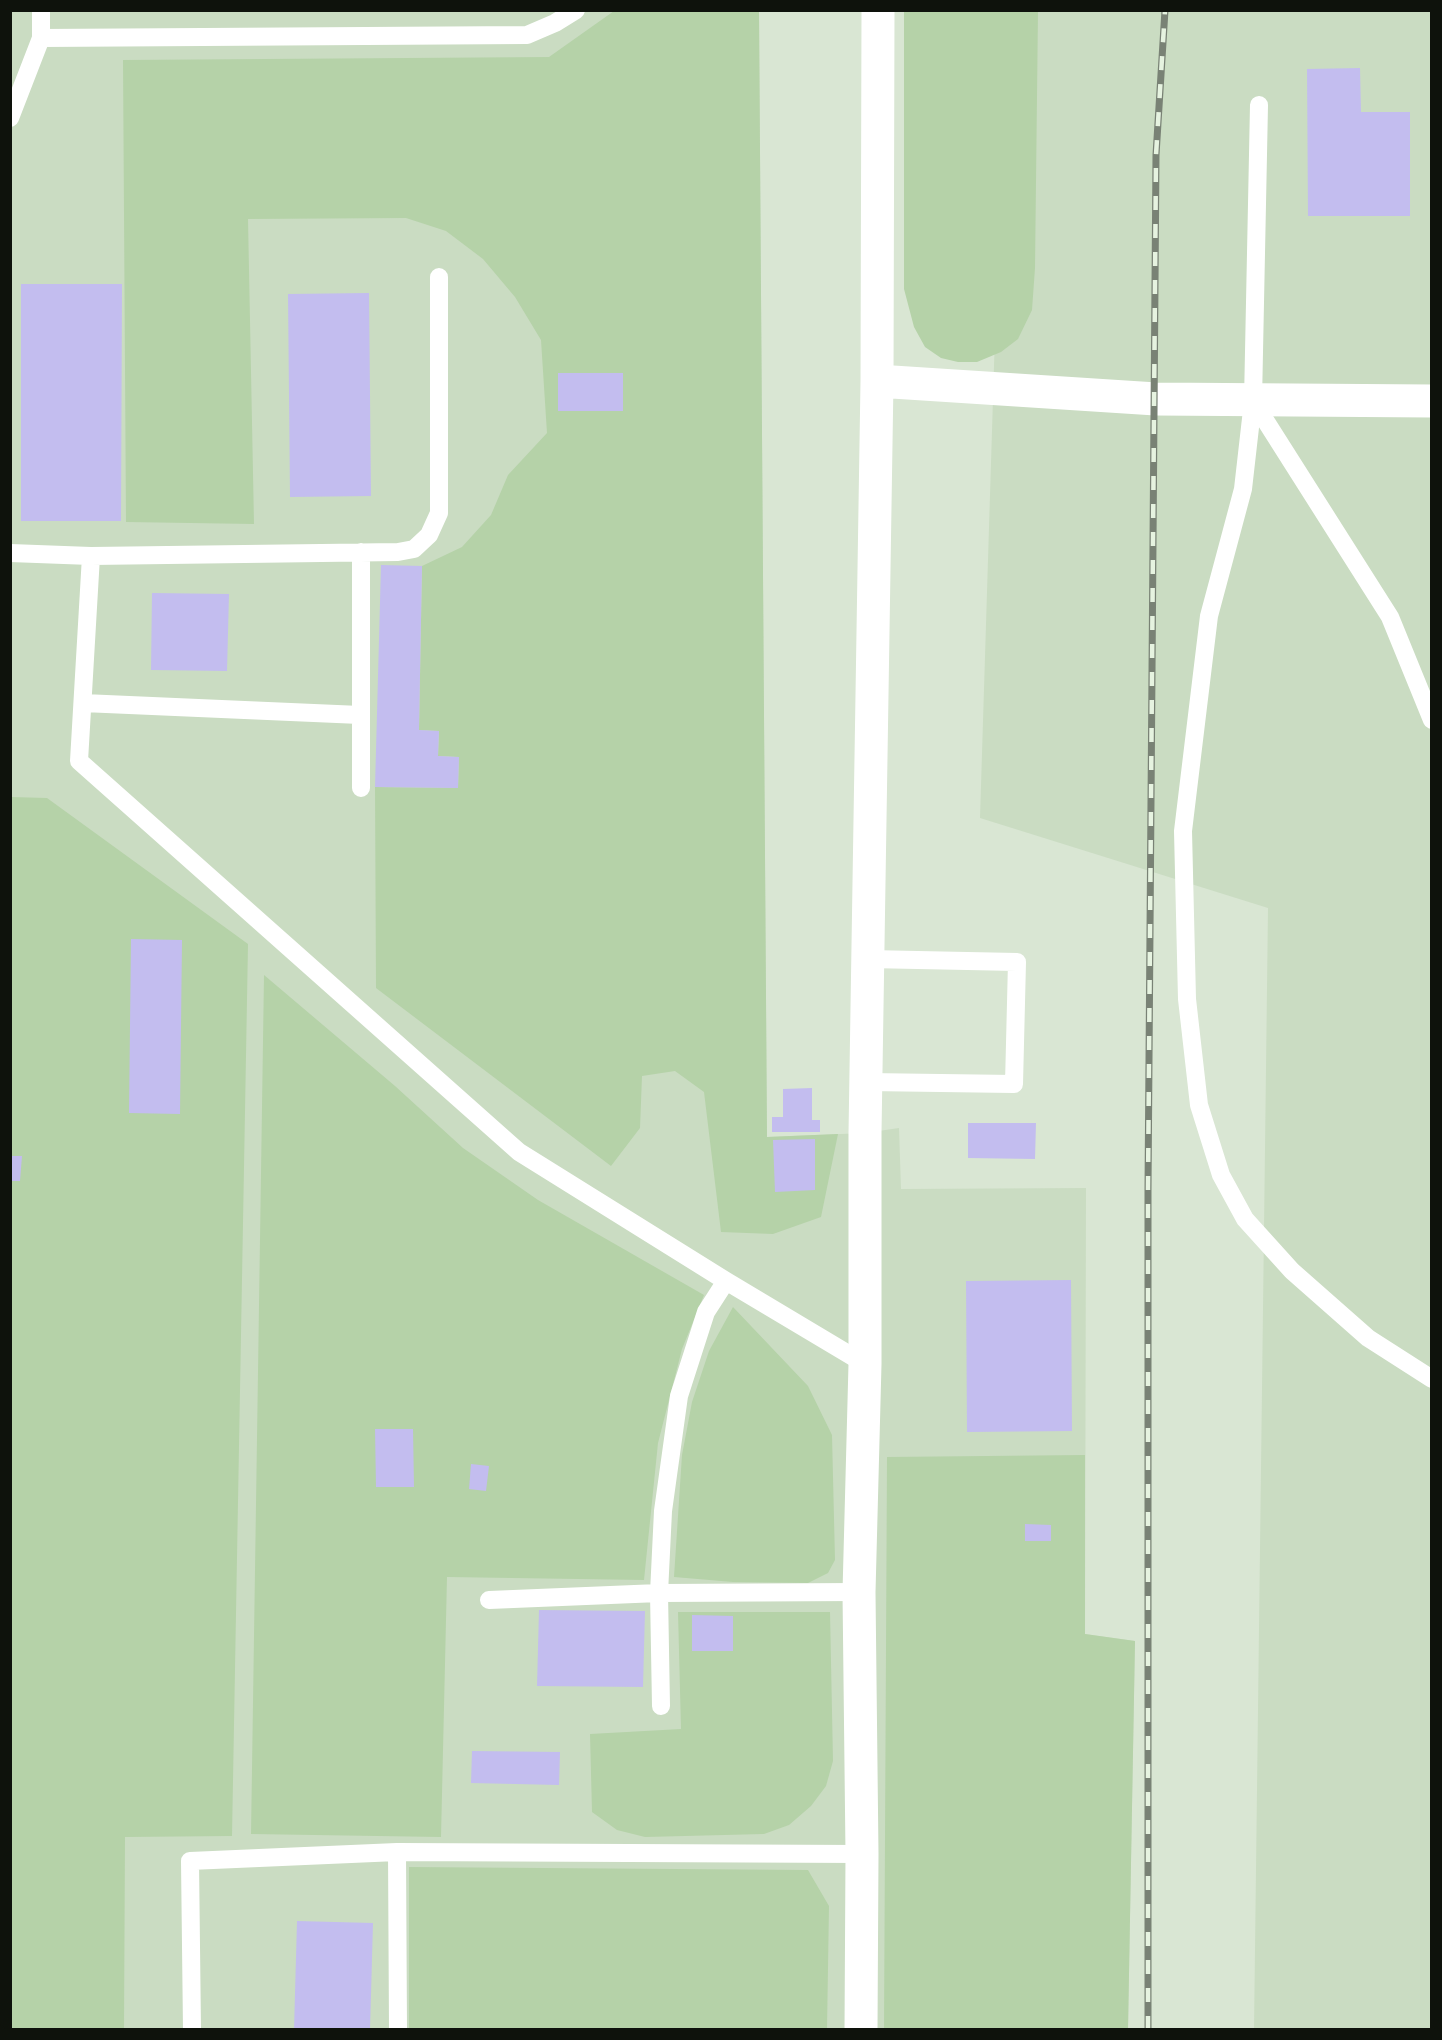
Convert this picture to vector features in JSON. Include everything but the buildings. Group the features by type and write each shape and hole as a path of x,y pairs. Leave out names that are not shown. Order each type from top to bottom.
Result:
{"street":[{"path":"861,2030 862,1854 859,1592 865,1364 865,1133 877,381 878,10"},
{"path":"877,381 1156,399 1431,401"}],"lane":[{"path":"10,118 41,38 41,10"},
{"path":"41,38 527,35 555,23 576,10"},
{"path":"1258,105 1253,401 1243,489 1209,616 1183,831 1188,999 1199,1105 1221,1175 1245,1219 1292,1271 1359,1330 1431,1379"},
{"path":"10,553 91,556 398,552 414,549 429,535 439,513 439,276"},
{"path":"1253,401 1390,617 1431,720"},
{"path":"361,552 361,788"},
{"path":"91,556 79,761 519,1152 726,1281 865,1364"},
{"path":"83,703 360,715"},
{"path":"867,1082 1014,1084 1017,962 868,959"},
{"path":"661,1706 659,1593 663,1512 679,1396 706,1312 726,1281"},
{"path":"489,1600 659,1593 859,1592"},
{"path":"192,2030 190,1861 397,1852 862,1854"},
{"path":"397,1852 398,2030"}],"shaded area":[{"path":"11,11 759,11 767,1137 865,1133 899,1128 901,1189 1086,1188 1085,1634 1135,1641 1128,2029 11,2030"},
{"path":"614,11 759,11 767,1137 838,1134 821,1217 773,1234 721,1232 704,1092 675,1071 642,1076 640,1128 611,1166 376,988 375,787 458,788 459,757 438,756 439,731 419,730 422,566 462,547 491,515 508,475 547,433 541,340 515,297 483,259 446,231 406,218 248,219 254,524 126,522 123,60 549,57"},
{"path":"904,11 1038,11 1035,268 1032,310 1018,339 1001,352 977,362 958,362 941,358 925,347 914,327 904,289"},
{"path":"1005,11 1431,11 1431,2029 1254,2029 1268,908 980,818"},
{"path":"11,797 47,798 248,944 232,1836 125,1837 124,2029 11,2030"},
{"path":"264,975 395,1086 463,1148 538,1200 704,1295 682,1349 658,1443 644,1580 447,1577 441,1837 251,1834"},
{"path":"733,1307 808,1386 832,1435 835,1560 828,1573 808,1583 733,1582 674,1577 682,1455 692,1402 709,1351"},
{"path":"1085,1455 1085,1634 1135,1641 1128,2029 884,2030 887,1457"},
{"path":"678,1612 830,1612 833,1761 826,1786 811,1806 789,1825 764,1834 645,1837 617,1830 592,1812 590,1734 681,1729"},
{"path":"409,1867 808,1870 829,1906 827,2029 409,2029"}],"railway":[{"path":"1148,2030 1148,1189 1156,155 1165,10"}]}
